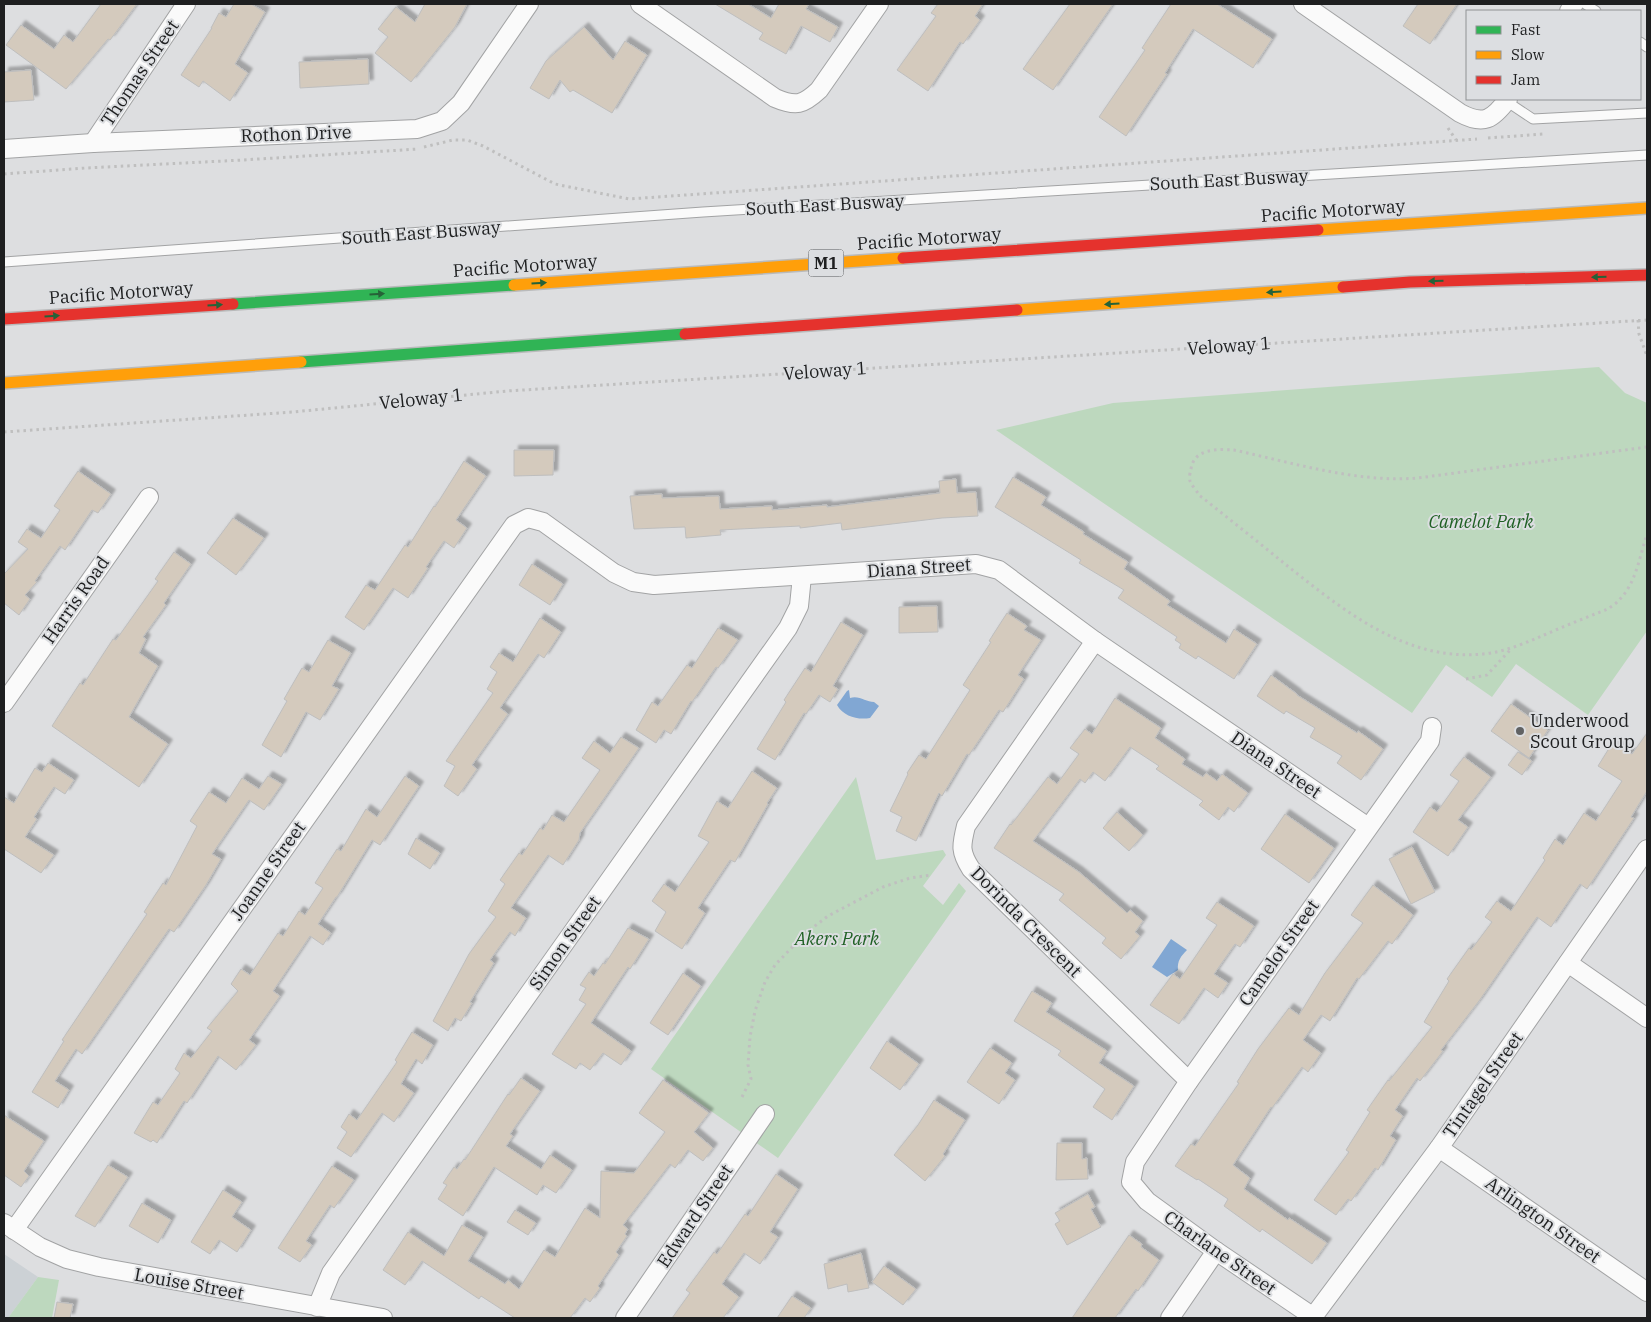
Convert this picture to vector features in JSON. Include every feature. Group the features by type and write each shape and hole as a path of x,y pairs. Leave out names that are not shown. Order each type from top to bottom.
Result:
{"highway":[{"name":"Pacific Motorway","path":"4,319 1647,208"},
{"path":"4,383 1410,282 1647,275"}],"street":[{"name":"Thomas Street","path":"93,143 186,4"},
{"name":"Rothon Drive","path":"4,149 93,143 417,129 442,120 461,103 529,4"},
{"path":"640,4 775,98 787,103 798,104 820,90 879,4"},
{"path":"1303,4 1471,119 1484,120 1495,114 1507,100"},
{"name":"Harris Road","path":"4,704 149,497"},
{"name":"Diana Street","path":"528,518 543,522 614,573 633,582 654,585 976,564 999,570 1096,641 1368,827"},
{"name":"Joanne Street","path":"9,1226 514,525 528,518"},
{"name":"Simon Street","path":"317,1307 331,1273 788,628 798,606 802,576"},
{"name":"Dorinda Crescent","path":"1096,641 966,826 962,842 964,858 971,870 1189,1081"},
{"name":"Camelot Street","path":"1131,1182 1135,1162 1189,1081 1430,741 1432,727"},
{"name":"Tintagel Street","path":"1314,1318 1439,1148 1647,849"},
{"path":"1568,963 1647,1018"},
{"name":"Edward Street","path":"625,1318 765,1114"},
{"name":"Arlington Street","path":"1439,1148 1647,1292"},
{"name":"Charlane Street","path":"1131,1182 1147,1201 1314,1318"},
{"name":"Louise Street","path":"9,1226 40,1247 67,1259 83,1263 383,1318"},
{"path":"1170,1318 1216,1251"}],"lane":[{"path":"1507,100 1533,119 1647,113"},
{"name":"South East Busway","path":"4,262 703,212 1647,155"}],"path":[{"path":"4,174 408,150 453,140 467,140 483,146 555,184 629,199 1552,133"},
{"path":"1638,320 1639,334 1647,356"},
{"name":"Veloway 1","path":"4,432 293,412 507,391 1647,320"},
{"path":"1647,448 1396,480 1352,476 1234,450 1208,450 1196,457 1191,467 1190,481 1199,495 1359,620 1390,637 1419,647 1449,654 1483,654 1512,648 1608,608 1620,600 1632,581 1647,534"},
{"path":"1466,678 1486,675 1512,648"},
{"path":"742,1097 751,1079 748,1065 750,1037 755,1011 765,982 775,965 807,932 828,916 883,887 910,878 931,875"}],"shaded area":[{"path":"4,1254 38,1277 8,1318 4,1318"}],"green space":[{"name":"Camelot Park","path":"1599,367 1625,393 1647,403 1647,631 1588,715 1516,664 1492,697 1446,665 1412,713 996,430 1113,403"},
{"name":"Akers Park","path":"856,777 876,860 943,850 946,855 923,886 943,905 959,883 966,891 778,1158 651,1069"},
{"path":"38,1277 59,1280 52,1318 8,1318"}],"water":[{"path":"849,690 850,698 874,702 879,706 870,718 852,717 843,712 837,705"},
{"path":"1171,939 1187,950 1180,959 1178,970 1167,977 1152,967"}],"building":[{"path":"101,4 137,4 110,40 108,39 66,89 6,45 21,25 54,49 64,35 73,42"},
{"path":"234,4 251,4 265,12 235,64 248,73 230,101 203,81 199,87 181,75 212,28 219,13 226,17"},
{"path":"425,4 467,4 455,27 411,82 375,53 388,37 378,29 396,7 415,22"},
{"path":"715,4 748,4 771,18 779,4 809,4 806,9 838,27 830,42 801,26 786,54 759,39 763,33"},
{"path":"938,4 983,4 975,16 980,20 963,44 960,42 928,91 897,70 936,16 931,13"},
{"path":"1070,4 1113,4 1053,90 1023,69"},
{"path":"1171,4 1217,4 1272,39 1253,68 1193,29 1165,73 1167,74 1126,136 1099,117 1145,50 1142,48"},
{"path":"1418,4 1457,4 1430,44 1403,26"},
{"path":"584,27 613,60 625,41 647,55 612,113 573,90 570,92 560,80 549,99 530,88 546,61"},
{"path":"368,59 369,84 300,88 299,62"},
{"path":"31,70 34,100 4,102 4,72"},
{"path":"514,450 554,450 553,475 514,476"},
{"path":"464,461 486,476 456,520 467,528 454,548 444,541 408,598 393,588 364,630 345,617 366,585 375,590 405,545 408,547"},
{"path":"78,471 111,494 98,513 92,510 65,550 60,546 35,581 37,582 25,595 30,599 19,615 4,603 4,574 28,549 18,542 27,529 41,538 60,510 54,506"},
{"path":"1013,477 1046,497 1041,505 1128,562 1124,569 1170,601 1167,605 1226,643 1234,629 1257,644 1234,679 1198,656 1196,659 1179,648 1181,644 1175,640 1177,637 1118,598 1124,590 1079,563 1081,560 995,507"},
{"path":"956,479 957,493 976,492 978,516 942,518 842,530 841,523 800,528 800,526 720,530 721,535 686,538 685,527 634,529 630,496 662,494 662,498 719,496 720,509 772,506 772,510 827,505 827,507 940,493 939,481"},
{"path":"233,518 264,538 236,575 207,553"},
{"path":"174,552 191,564 164,603 166,605 143,637 146,639 139,653 158,666 129,717 168,744 139,787 52,726 80,683 83,685 113,639 116,640 158,581 155,579"},
{"path":"532,564 563,584 550,605 519,585"},
{"path":"937,606 938,632 899,633 899,607"},
{"path":"1007,613 1027,626 1024,630 1041,640 1018,675 1024,679 1003,712 999,710 969,755 967,754 942,796 939,793 916,841 896,831 902,817 890,811 907,773 919,755 926,759 970,690 963,685"},
{"path":"540,618 561,632 544,658 538,654 500,708 508,714 472,765 477,769 458,796 444,786 455,766 446,761 493,693 487,689 497,672 490,667 499,653 513,662"},
{"path":"841,622 863,635 833,686 838,689 830,702 819,695 806,714 804,713 775,760 757,749 786,702 784,700 805,668 811,672"},
{"path":"718,628 738,640 691,701 671,734 664,730 656,743 636,730 652,702 658,706 687,665 692,668"},
{"path":"328,640 351,653 332,686 339,689 320,720 306,712 281,757 262,745 287,701 284,699 302,668 309,672"},
{"path":"1271,675 1297,695 1357,733 1358,731 1383,749 1361,780 1337,763 1342,756 1310,737 1315,728 1286,711 1284,714 1257,696"},
{"path":"1115,698 1161,728 1155,738 1185,759 1182,764 1203,777 1206,773 1217,781 1222,774 1248,793 1234,812 1228,807 1219,820 1199,805 1203,801 1156,769 1159,766 1130,747 1105,781 1093,772 1085,783 1080,779 1033,841 1079,872 1127,913 1130,910 1143,921 1135,932 1140,936 1121,959 1102,943 1106,938 1059,900 1064,894 994,848 1010,824 1048,777 1057,784 1079,754 1070,748 1085,729 1092,734"},
{"name":"Underwood Scout Group","path":"1511,704 1548,730 1529,758 1491,731"},
{"path":"1647,733 1647,791 1631,817 1634,818 1587,889 1580,884 1551,927 1537,917 1479,1001 1441,1050 1443,1051 1420,1081 1417,1078 1395,1110 1403,1116 1390,1136 1396,1140 1378,1170 1375,1168 1351,1201 1348,1199 1336,1215 1314,1200 1349,1152 1346,1150 1370,1112 1367,1110 1388,1080 1432,1027 1424,1022 1449,981 1447,979 1469,948 1471,950 1492,922 1485,917 1497,901 1511,911 1545,860 1543,858 1555,839 1563,845 1584,813 1596,821 1622,781 1598,766 1613,742 1632,754"},
{"path":"621,737 639,748 580,833 579,840 563,865 548,855 511,908 526,918 515,936 510,932 490,960 494,963 470,1002 472,1003 461,1021 455,1018 448,1031 433,1021 469,954 496,917 488,911 505,884 500,880 519,853 522,855 540,828 543,830 552,815 564,822 600,770 582,758 594,741 610,753"},
{"path":"1518,752 1532,761 1522,775 1508,765"},
{"path":"1464,757 1491,777 1458,820 1468,827 1448,856 1413,832 1430,807 1437,812 1459,781 1450,775"},
{"path":"48,763 74,780 65,794 54,787 34,817 37,819 25,837 54,855 41,873 4,849 4,797 14,803 35,768 42,772"},
{"path":"752,771 777,788 735,862 730,860 698,908 705,913 682,949 655,931 666,912 652,901 664,884 675,892 709,842 698,836 717,801 728,808"},
{"path":"268,776 282,784 264,810 249,800 212,854 221,859 174,932 169,929 82,1054 76,1049 55,1081 69,1090 58,1108 32,1092 64,1041 62,1040 147,914 144,912 163,883 166,885 197,826 190,821 209,792 226,803 242,778 259,789"},
{"path":"405,776 419,786 380,845 372,840 318,924 331,933 323,945 310,936 273,991 280,996 249,1040 256,1045 236,1070 218,1056 187,1103 184,1101 157,1143 134,1133 153,1102 158,1105 180,1073 175,1069 184,1053 191,1058 212,1031 207,1028 238,991 231,984 241,969 250,975 278,933 283,936 299,911 305,915 323,888 315,883 337,849 341,851 366,809 377,817"},
{"path":"1117,812 1143,835 1129,851 1103,828"},
{"path":"1285,814 1334,848 1309,883 1261,849"},
{"path":"416,838 440,853 430,869 408,854"},
{"path":"1412,847 1435,892 1411,904 1389,859"},
{"path":"1373,885 1413,915 1392,944 1388,941 1359,979 1357,978 1330,1021 1321,1015 1303,1040 1321,1053 1308,1072 1302,1067 1271,1107 1233,1165 1250,1178 1244,1189 1288,1220 1289,1218 1327,1243 1312,1264 1262,1229 1260,1232 1224,1206 1228,1199 1175,1166 1191,1144 1195,1146 1239,1083 1237,1082 1258,1049 1289,1008 1299,1015 1325,973 1363,923 1351,915"},
{"path":"1217,902 1254,926 1240,947 1235,944 1214,974 1228,983 1218,998 1204,988 1179,1024 1150,1005 1173,974 1180,979 1217,925 1206,918"},
{"path":"628,928 649,939 591,1023 631,1051 621,1065 603,1053 590,1070 580,1063 576,1069 552,1054 586,1004 579,1000 586,988 580,985 589,972 594,976 603,963 605,964"},
{"path":"683,973 701,986 668,1035 650,1023"},
{"path":"1032,991 1052,1003 1046,1012 1107,1051 1099,1063 1134,1086 1112,1120 1093,1107 1105,1089 1058,1055 1061,1051 1014,1021"},
{"path":"412,1032 433,1045 422,1064 416,1059 401,1084 414,1093 394,1122 382,1113 351,1157 337,1148 347,1132 341,1127 349,1114 357,1120 397,1062 395,1060"},
{"path":"887,1041 919,1064 900,1090 870,1068"},
{"path":"990,1048 1012,1063 1005,1073 1015,1080 999,1104 967,1082"},
{"path":"521,1078 540,1091 510,1134 513,1136 506,1146 541,1169 550,1155 572,1170 556,1193 543,1185 537,1195 494,1167 463,1216 438,1199 447,1185 443,1183 454,1167 457,1169 465,1160 508,1094"},
{"path":"663,1080 709,1113 694,1132 713,1148 703,1161 688,1150 675,1168 670,1164 623,1225 628,1229 625,1234 627,1236 616,1252 619,1255 598,1286 600,1288 590,1302 585,1298 570,1318 515,1318 481,1296 479,1299 422,1261 405,1285 383,1270 408,1232 444,1256 462,1225 483,1237 468,1261 505,1284 508,1280 519,1289 544,1250 555,1257 585,1208 600,1218 601,1171 634,1173 665,1132 639,1113"},
{"path":"934,1100 965,1120 943,1154 945,1156 925,1181 894,1155 918,1125"},
{"path":"4,1115 44,1141 24,1171 29,1176 21,1187 4,1175"},
{"path":"1057,1143 1082,1143 1082,1159 1087,1158 1088,1179 1056,1180"},
{"path":"108,1165 128,1177 95,1227 75,1216"},
{"path":"332,1166 354,1180 334,1208 330,1205 306,1241 312,1245 300,1262 278,1248"},
{"path":"776,1174 798,1189 770,1232 778,1237 760,1264 744,1253 722,1284 739,1297 723,1318 672,1318 690,1293 686,1290 714,1252 717,1254 745,1214 748,1216"},
{"path":"223,1190 242,1202 232,1217 251,1230 237,1252 219,1240 210,1254 191,1242"},
{"path":"1088,1194 1095,1207 1091,1209 1101,1227 1067,1245 1055,1224 1060,1221 1055,1213"},
{"path":"142,1203 171,1220 158,1243 129,1226"},
{"path":"515,1210 536,1223 528,1235 507,1222"},
{"path":"1129,1235 1142,1244 1141,1247 1159,1260 1138,1291 1136,1289 1115,1318 1072,1318"},
{"path":"861,1253 869,1288 848,1292 847,1284 828,1289 824,1264"},
{"path":"884,1266 916,1289 903,1305 872,1282"},
{"path":"792,1296 811,1308 804,1318 777,1318"},
{"path":"57,1302 73,1304 70,1318 54,1318"}],"traffic: fast":[{"path":"233,304 514,285"},
{"path":"301,362 685,334"}],"traffic: slow":[{"path":"1318,230 1647,208"},
{"path":"514,285 903,258"},
{"path":"1017,310 1343,287"},
{"path":"4,383 301,362"}],"traffic: jam":[{"path":"903,258 1318,230"},
{"path":"1343,287 1410,282 1647,275"},
{"path":"4,319 233,304"},
{"path":"685,334 1017,310"}],"place":[{"name":"Underwood Scout Group","path":"1520,731"}]}
